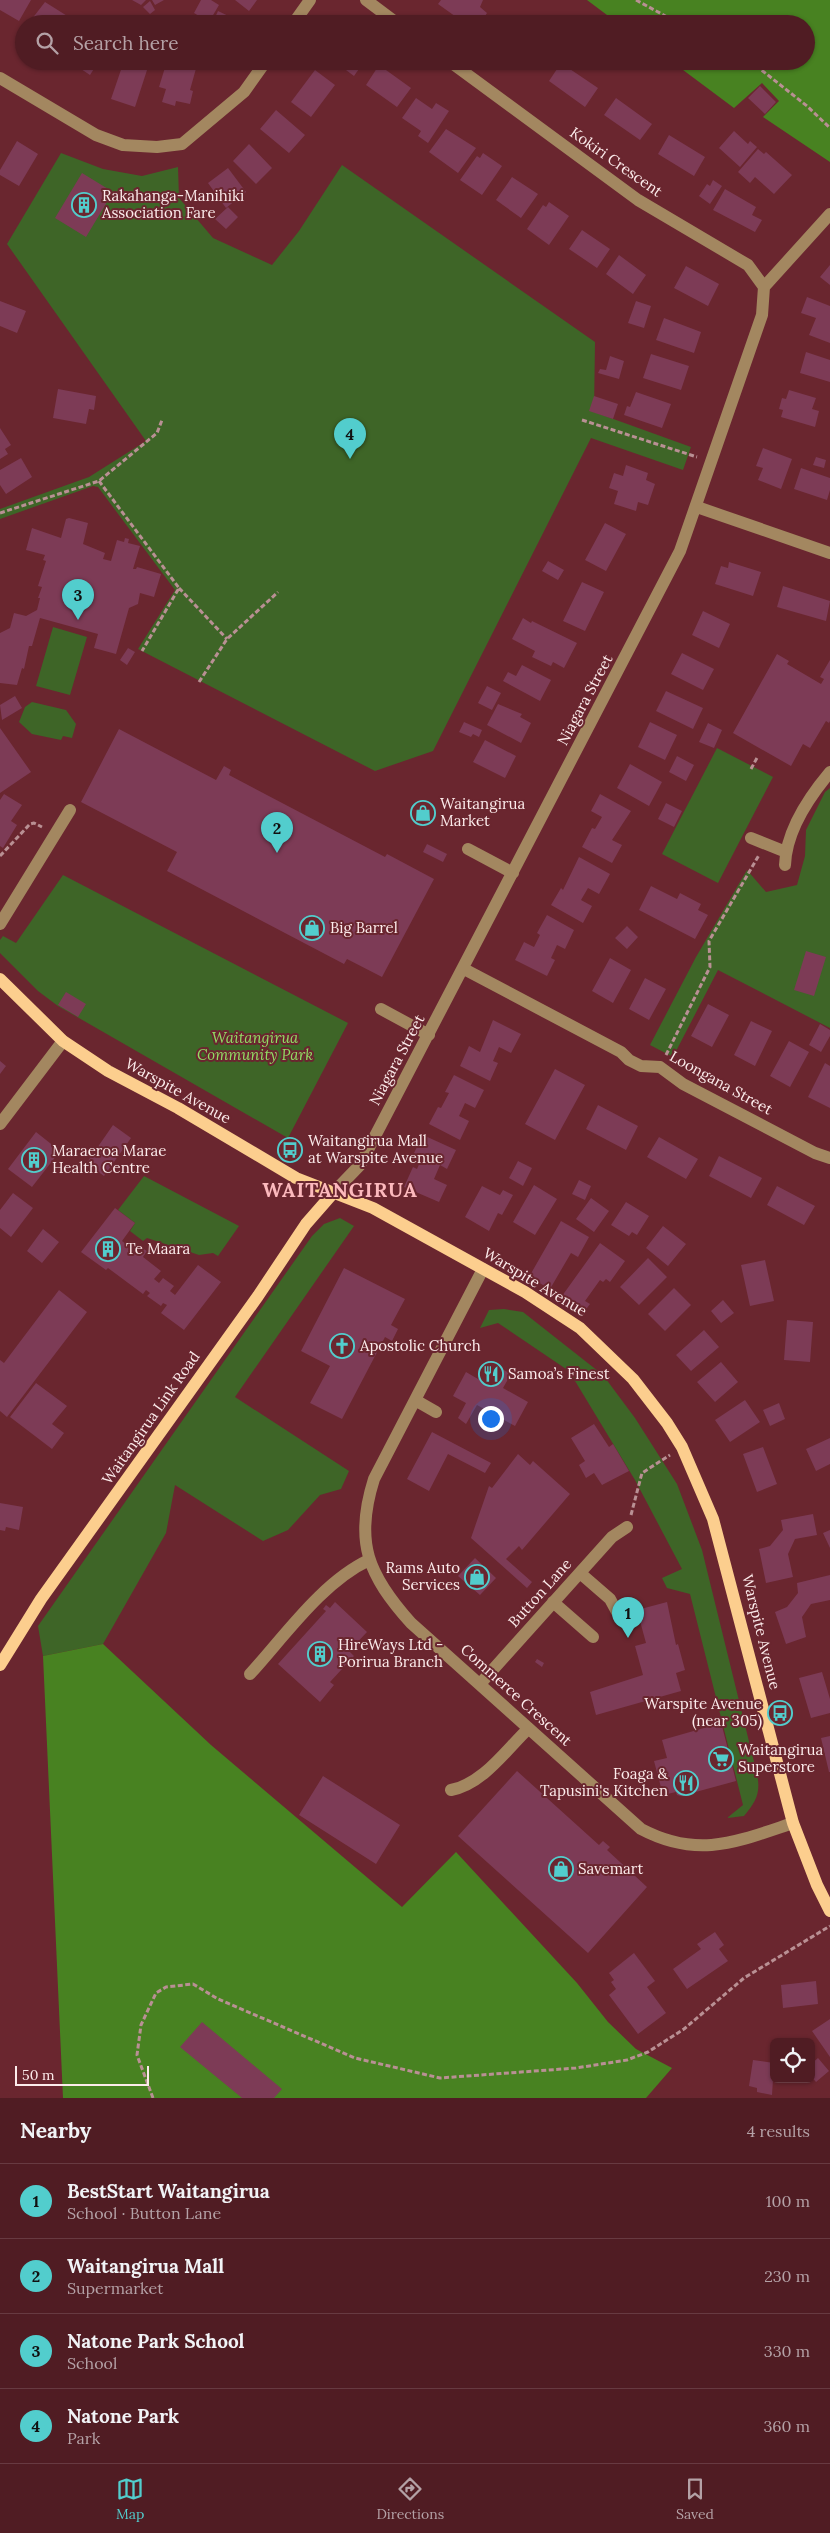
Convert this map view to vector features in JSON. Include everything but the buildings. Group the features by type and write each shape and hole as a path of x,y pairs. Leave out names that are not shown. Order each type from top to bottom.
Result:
{"main road":[{"name":"Warspite Avenue","path":"0,979 63,1041 108,1071 178,1108 296,1178 373,1208 556,1311 599,1344 649,1399 682,1447 705,1497 721,1543 793,1823 817,1886 830,1911"},
{"name":"Waitangirua Link Road","path":"0,1665 41,1598 252,1304 306,1224 334,1192"}],"street":[{"path":"299,15 310,0"},
{"path":"366,0 386,15"},
{"path":"0,78 96,135 123,145 157,147 182,144 244,92 260,70"},
{"name":"Kokiri Crescent","path":"461,70 638,200 748,265 764,287"},
{"path":"764,287 830,214"},
{"name":"Niagara Street","path":"334,1192 360,1164 464,969 680,551 697,507 762,315 764,287"},
{"path":"697,507 830,553"},
{"path":"751,838 765,844 786,858 797,822 830,772"},
{"path":"0,924 70,810"},
{"path":"468,850 513,873"},
{"name":"Loongana Street","path":"464,969 622,1052 629,1060 641,1066 660,1067 683,1084 815,1153 830,1158"},
{"path":"381,1009 428,1035"},
{"path":"0,1124 63,1041"},
{"name":"Commerce Crescent","path":"483,1269 383,1458 368,1498 364,1512 369,1560 384,1591 400,1611 528,1729 641,1829 679,1845 698,1847 722,1844 793,1823"},
{"path":"415,1400 436,1412"},
{"name":"Button Lane","path":"480,1684 612,1537 627,1527"},
{"path":"250,1674 322,1594 369,1560"},
{"path":"580,1573 610,1599 617,1612"},
{"path":"553,1602 593,1637"},
{"path":"452,1790 464,1788 475,1781 528,1729"}],"path":[{"path":"636,0 664,15"},
{"path":"761,70 807,106 830,128"},
{"path":"0,513 99,481 152,438 157,433 162,420"},
{"path":"582,420 712,462"},
{"path":"99,481 179,588 227,639"},
{"path":"142,651 179,588"},
{"path":"199,682 227,639 278,592"},
{"path":"751,769 758,756"},
{"path":"0,856 30,824 34,823 56,834"},
{"path":"660,1067 710,967 709,941 765,844"},
{"path":"627,1527 642,1473 682,1447"},
{"path":"153,2098 137,2055 140,2024 156,1993 166,1987 193,1984 218,1999 355,2058 440,2078 576,2068 627,2060 648,2052 684,2029 744,1978 830,1926"}],"green space":[{"path":"587,0 830,0 830,162 763,117 779,101 762,83 734,108 683,70 815,70 815,15 607,15"},
{"path":"61,153 103,169 142,176 178,167 179,198 213,238 272,265 299,231 342,165 595,342 594,412 691,447 683,470 591,438 433,751 375,771 138,649 175,590 98,487 93,486 0,519 0,509 89,477 146,441 7,244"},
{"path":"53,627 87,637 70,695 36,686"},
{"path":"32,702 66,710 76,724 72,738 63,736 61,740 32,734 19,722 25,707"},
{"path":"717,748 773,777 718,883 662,854"},
{"path":"830,788 830,1028 718,970 673,1057 650,1045 696,957 747,870 766,892 797,885 805,856 806,830 825,792"},
{"name":"Waitangirua Community Park","path":"63,875 348,1023 288,1138 58,1006 38,991 0,953 0,940 3,936 16,943"},
{"path":"144,1176 239,1226 218,1256 213,1253 199,1255 147,1238 143,1241 130,1231 135,1223 118,1210"},
{"path":"340,1218 354,1226 235,1397 349,1471 341,1489 320,1495 288,1530 263,1541 175,1485 166,1533 103,1644 43,1656 38,1626 312,1236 324,1224"},
{"path":"504,1309 523,1312 603,1375 635,1418 677,1484 702,1550 757,1774 758,1792 752,1806 744,1816 727,1818 743,1805 690,1594 667,1588 662,1578 682,1569 635,1480 569,1371 498,1323 480,1328 489,1310"},
{"path":"103,1644 211,1745 402,1907 456,1852 577,1983 608,2022 636,2049 672,2068 646,2098 63,2098 43,1656"}],"place":[{"name":"Rakahanga-Manihiki Association Fare","path":"84,205"},
{"name":"Natone Park","path":"350,459"},
{"name":"Natone Park School","path":"78,620"},
{"name":"Waitangirua Market","path":"423,813"},
{"name":"Waitangirua Mall","path":"277,853"},
{"name":"Big Barrel","path":"312,928"},
{"name":"Waitangirua Mall at Warspite Avenue","path":"290,1150"},
{"name":"Maraeroa Marae Health Centre","path":"34,1160"},
{"name":"Te Maara","path":"108,1249"},
{"name":"Apostolic Church","path":"342,1346"},
{"name":"Samoa’s Finest","path":"491,1374"},
{"name":"Rams Auto Services","path":"477,1577"},
{"name":"BestStart Waitangirua","path":"628,1638"},
{"name":"HireWays Ltd - Porirua Branch","path":"320,1654"},
{"name":"Warspite Avenue (near 305)","path":"780,1713"},
{"name":"Waitangirua Superstore","path":"721,1759"},
{"name":"Foaga & Tapusini's Kitchen","path":"686,1783"},
{"name":"Savemart","path":"561,1869"}],"district":[{"name":"WAITANGIRUA","path":"340,1190"}]}
